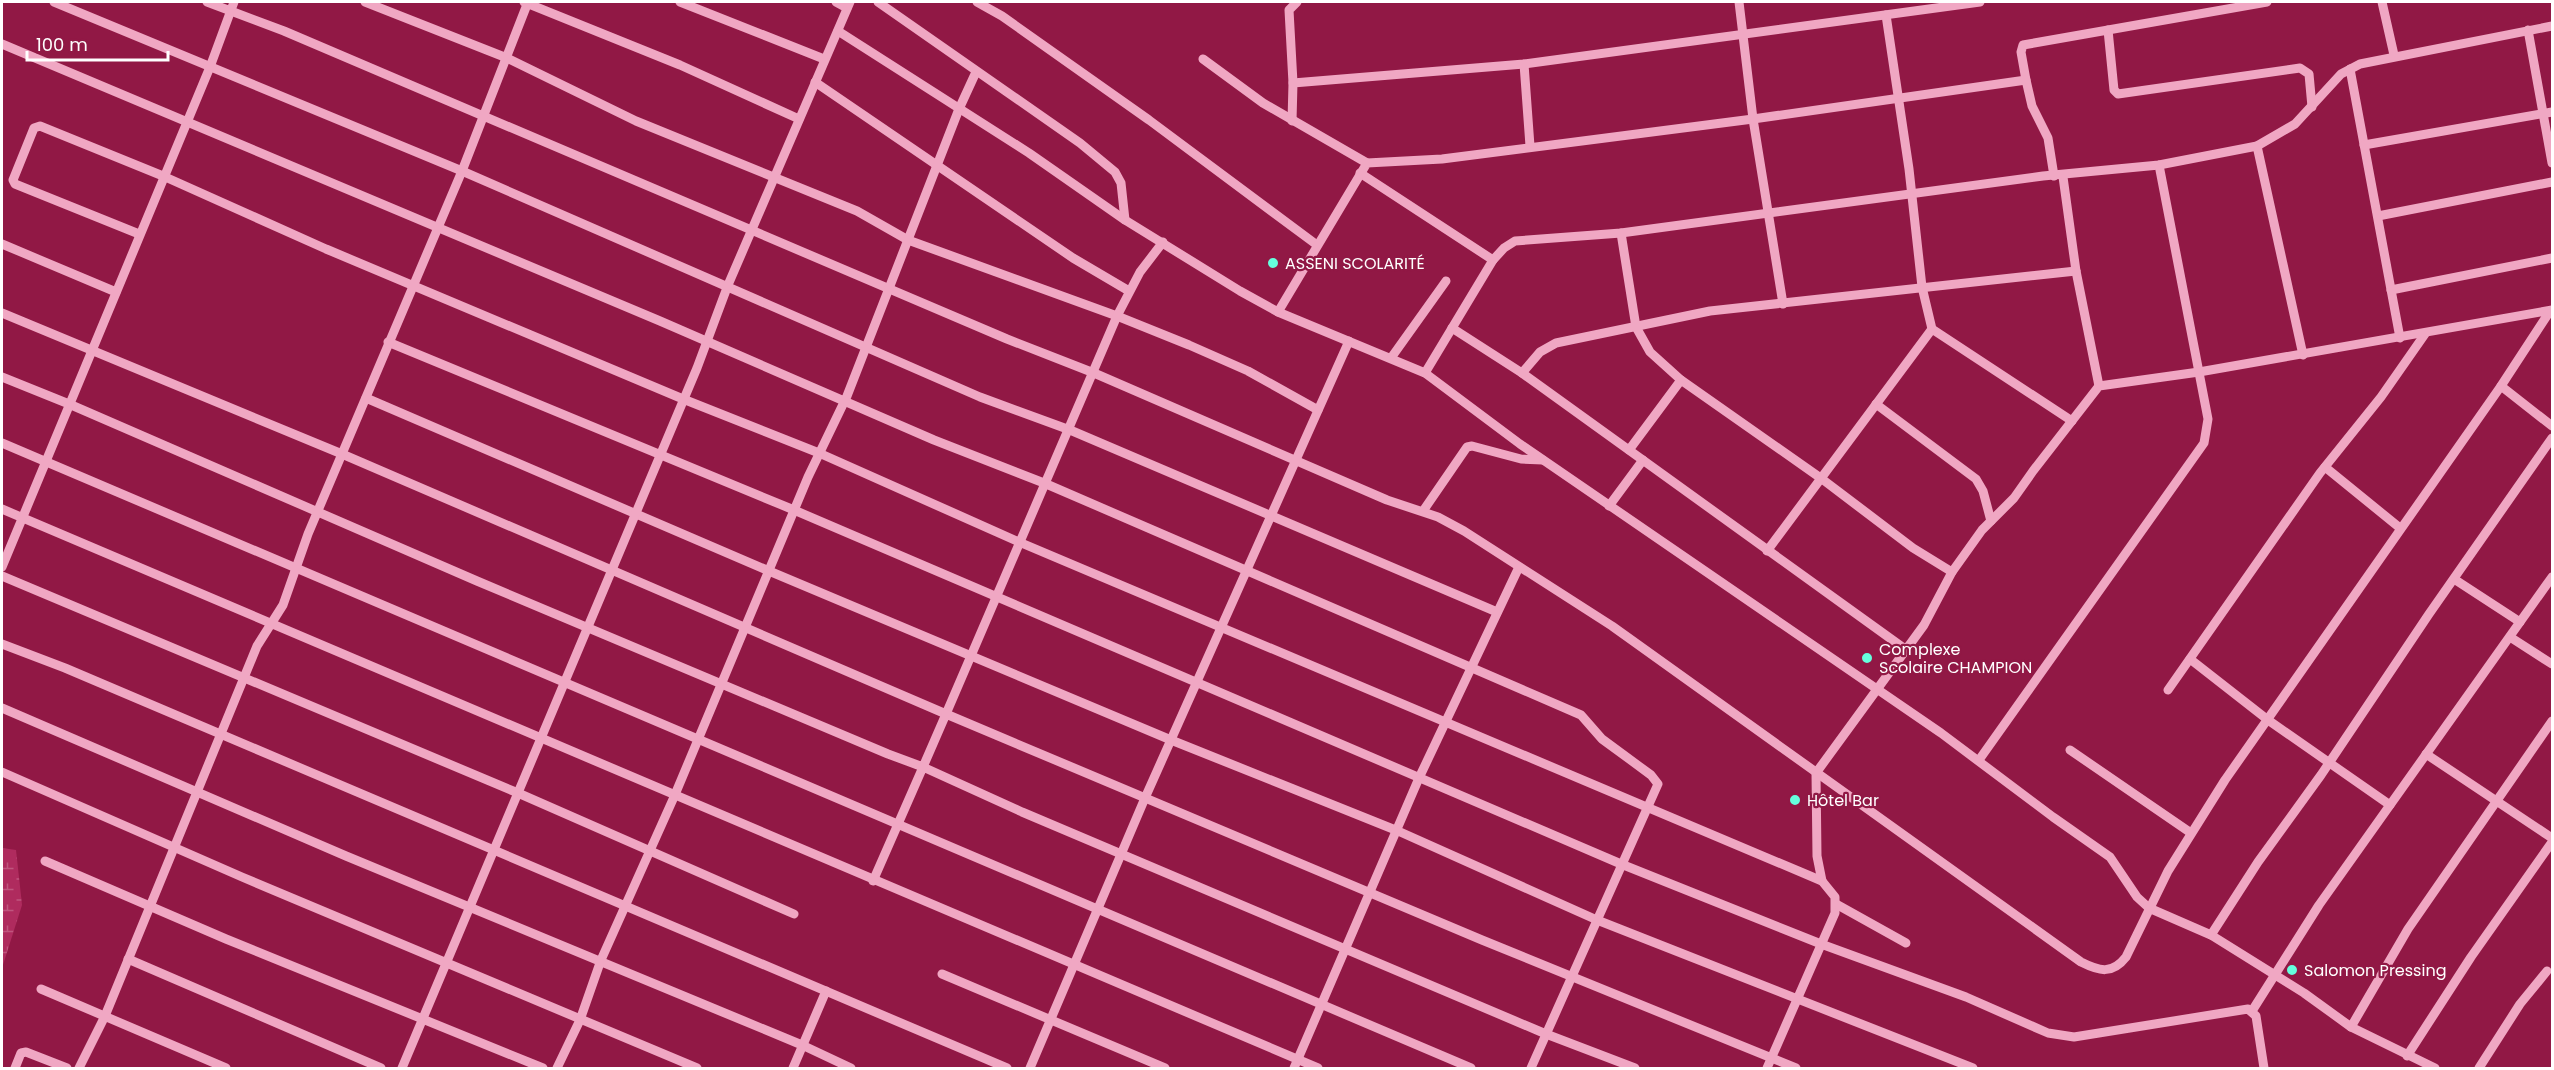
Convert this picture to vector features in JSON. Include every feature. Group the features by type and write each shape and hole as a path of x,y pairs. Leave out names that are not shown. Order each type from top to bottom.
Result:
{"street":[{"path":"54,2 462,171 728,285 980,397 1070,430 1497,612"},
{"path":"207,2 284,31 753,229 1006,339 1094,373 1294,461 1387,500 1423,511 1464,531 1612,627 2094,969 2108,971 2118,968 2134,943 2149,908 2191,833 2552,311"},
{"path":"2,567 210,67 234,2"},
{"path":"365,2 507,58 636,121 857,210 908,240 1117,316 1248,371 1318,410"},
{"path":"79,1068 105,1016 219,736 245,678 256,646 286,598 294,568 317,511 485,116 526,2 680,65 799,119"},
{"path":"680,2 824,59"},
{"path":"402,1068 468,906 494,851 539,739 588,628 728,285 849,5 836,2"},
{"path":"878,2 1080,143 1115,172 1122,183 1125,220"},
{"path":"976,2 1002,16 1149,120 1317,245"},
{"path":"1292,121 1293,83 1289,10 1297,2"},
{"path":"1739,2 1753,119 1783,304"},
{"path":"1293,83 1524,64 1980,2"},
{"path":"2099,386 2058,176 2048,138 2032,106 2021,52 2023,45 2267,2"},
{"path":"2382,2 2394,55"},
{"path":"1886,15 1899,97 1922,287 1932,329 2072,421"},
{"path":"1425,373 1493,260 1504,248 1515,242 1621,233 1720,218 1768,215 1911,194 2159,165 2257,146 2285,131 2312,107 2341,74 2350,69 2394,55 2553,26"},
{"path":"2108,30 2114,90 2118,94 2300,68 2309,74 2312,107"},
{"path":"2528,30 2548,112 2553,163"},
{"path":"838,32 1029,153 1125,220 1278,312 1425,373 1543,460 1979,760 2110,857 2137,897 2149,908 2211,935 2352,1027 2435,1068"},
{"path":"2,44 186,123 437,226 843,402 1044,483 1246,572 1362,618 1581,715 1602,739 1656,780 1656,790 1531,1068"},
{"path":"1203,59 1292,121 1367,163 1442,159 1753,119 2026,80"},
{"path":"1524,64 1530,146"},
{"path":"2350,69 2400,338"},
{"path":"557,1068 580,1020 601,960 624,905 674,797 794,510 867,346 959,109 976,72"},
{"path":"815,82 1073,258 1129,291"},
{"path":"2364,145 2548,112"},
{"path":"139,234 15,184 13,180 34,128 40,126 163,176 326,249 414,284 683,399 819,453 1018,542 1222,626 1822,881"},
{"path":"2257,146 2303,355"},
{"path":"1278,312 1367,163"},
{"path":"1979,760 2204,443 2208,419 2159,165"},
{"path":"1360,173 1493,260"},
{"path":"2378,216 2553,182"},
{"path":"1621,233 1636,327 1650,352 1681,380 1822,479 1913,548 1952,572"},
{"path":"873,881 1018,542 1070,430 1117,316 1129,291 1163,242"},
{"path":"2,244 116,292"},
{"path":"2391,290 2553,258"},
{"path":"1522,373 1540,352 1556,343 1710,311 2076,271"},
{"path":"1391,358 1446,281"},
{"path":"1769,1064 1836,904 1834,897 1822,881 1817,856 1816,773 1924,625 1952,572 1991,521 2014,498 2099,386 2303,355 2552,311"},
{"path":"2,313 342,454 946,714 1371,891 1769,1064 1796,1068"},
{"path":"1452,328 1522,373 1905,649"},
{"path":"1767,550 1932,329"},
{"path":"2168,690 2325,467 2381,397 2425,334"},
{"path":"1030,1068 1121,852 1349,341"},
{"path":"387,342 794,510 1621,864 1821,944 1966,997 2060,1037 2074,1037 2244,1009 2252,1011 2256,1016 2264,1068"},
{"path":"2,377 1546,1034 1635,1068"},
{"path":"1629,450 1681,380"},
{"path":"2501,386 2553,426"},
{"path":"366,398 1171,740 1398,831 1597,920 1973,1068"},
{"path":"1876,404 1976,479 1983,491 1991,521"},
{"path":"2211,935 2258,862 2329,764 2553,438"},
{"path":"2,443 1471,1068"},
{"path":"1423,511 1467,447 1472,446 1521,459 1543,460"},
{"path":"1609,506 1642,460"},
{"path":"2325,467 2400,528"},
{"path":"2,509 1073,966 1296,1064 1318,1068"},
{"path":"1296,1064 1324,1005 1419,778 1519,567"},
{"path":"2,576 518,793 794,914"},
{"path":"2252,1011 2273,974 2390,805 2553,577"},
{"path":"2454,579 2520,622"},
{"path":"2510,637 2553,664"},
{"path":"2,644 65,668 219,736 1007,1068"},
{"path":"2190,659 2268,720 2390,805"},
{"path":"2,708 802,1045 851,1068"},
{"path":"2352,1027 2408,929 2553,721"},
{"path":"2070,750 2191,833"},
{"path":"2408,1056 2471,957 2553,840 2426,754"},
{"path":"2,772 174,848 697,1068"},
{"path":"45,861 422,1020 543,1068"},
{"path":"1836,904 1906,943"},
{"path":"128,959 381,1068"},
{"path":"2479,1068 2520,1004 2547,971"},
{"path":"942,975 1165,1068"},
{"path":"41,989 226,1068"},
{"path":"793,1068 826,991"},
{"path":"15,1068 21,1053 26,1052 68,1068"}],"green space":[{"path":"2,848 16,850 22,905 2,968"}],"place":[{"name":"ASSENI SCOLARITÉ","path":"1273,263"},
{"name":"Complexe Scolaire CHAMPION","path":"1867,658"},
{"name":"Hôtel Bar","path":"1795,800"},
{"name":"Salomon Pressing","path":"2292,970"}]}
